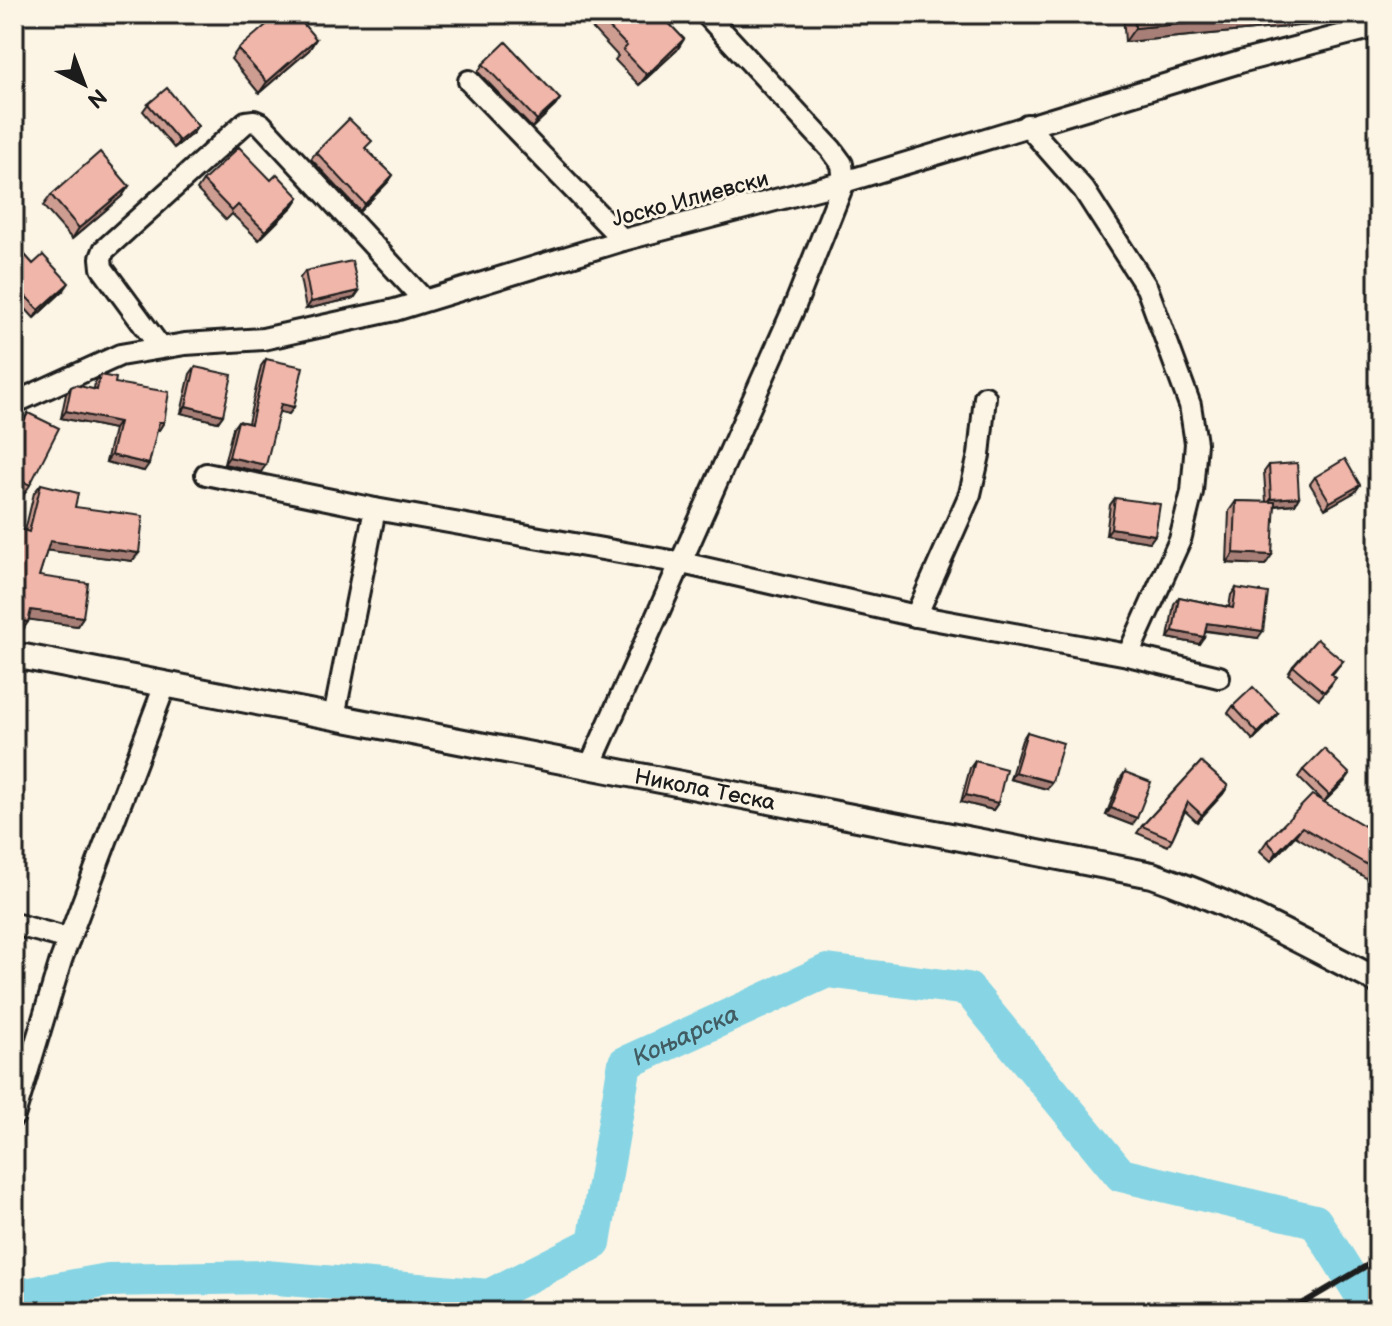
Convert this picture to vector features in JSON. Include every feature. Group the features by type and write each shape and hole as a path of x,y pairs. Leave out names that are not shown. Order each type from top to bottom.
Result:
{"main road":[{"name":"Никола Теска","path":"14,655 1152,875 1270,925 1378,981"}],"street":[{"path":"590,766 810,271 844,182 842,164 831,149 706,14"},
{"name":"Јоско Илиевски","path":"14,403 120,355 160,347 286,335 395,310 623,240 844,182 1240,62 1378,26"},
{"path":"469,81 623,240"},
{"path":"160,347 102,268 104,250 246,122 261,124 424,300"},
{"path":"1027,125 1084,190 1147,288 1190,405 1196,443 1192,492 1176,550 1128,655"},
{"path":"916,616 970,494 979,455 985,397"},
{"path":"206,474 375,509 682,563 916,616 1128,655 1219,677"},
{"path":"334,717 375,509"},
{"path":"14,1116 69,939 165,685"},
{"path":"14,924 69,939"}],"building":[{"path":"279,14 295,14 316,39 267,82 238,49"},
{"path":"596,14 660,14 684,39 647,75 623,50 627,46"},
{"path":"1134,14 1288,14 1135,28"},
{"path":"506,42 560,99 537,120 483,64"},
{"path":"167,88 198,126 179,141 148,104"},
{"path":"349,119 372,141 365,148 393,175 365,204 316,152"},
{"path":"239,147 271,180 277,174 299,197 265,231 238,205 232,211 203,181"},
{"path":"100,152 129,186 79,228 51,195"},
{"path":"14,243 33,264 43,255 69,283 39,310 14,284"},
{"path":"352,261 359,291 311,302 305,271"},
{"path":"266,359 303,367 294,407 281,404 266,465 229,457 238,421 251,424"},
{"path":"195,367 232,375 223,415 186,406"},
{"path":"100,375 116,378 115,383 169,392 164,422 159,422 149,464 111,455 119,422 66,411 71,387 75,385 97,390"},
{"path":"28,413 59,428 30,485 14,477 14,439"},
{"path":"1345,459 1360,485 1330,502 1315,477"},
{"path":"1297,463 1299,497 1271,499 1269,465"},
{"path":"41,484 78,493 75,507 143,516 139,553 50,541 39,576 88,583 83,617 31,610 28,622 14,619 14,527 29,532"},
{"path":"1115,498 1160,504 1155,535 1111,528"},
{"path":"1236,501 1275,502 1272,555 1234,553"},
{"path":"1236,588 1268,593 1263,631 1207,623 1204,637 1173,631 1179,597 1233,608"},
{"path":"1317,639 1343,661 1331,674 1336,678 1324,692 1293,666"},
{"path":"1253,687 1278,713 1258,733 1233,706"},
{"path":"1027,732 1063,743 1052,782 1015,772"},
{"path":"1324,749 1350,774 1329,795 1303,770"},
{"path":"975,761 1006,769 998,803 966,795"},
{"path":"1201,762 1228,786 1202,815 1188,802 1172,839 1142,826"},
{"path":"1125,772 1151,782 1137,818 1111,808"},
{"path":"1312,795 1378,834 1378,871 1302,827 1277,852 1267,841"}],"waterway":[{"name":"Коњарска","path":"14,1297 108,1280 265,1277 489,1296 594,1243 625,1063 827,971 968,989 1121,1175 1315,1221 1372,1312"}],"railway":[{"path":"1288,1312 1378,1259"}]}
